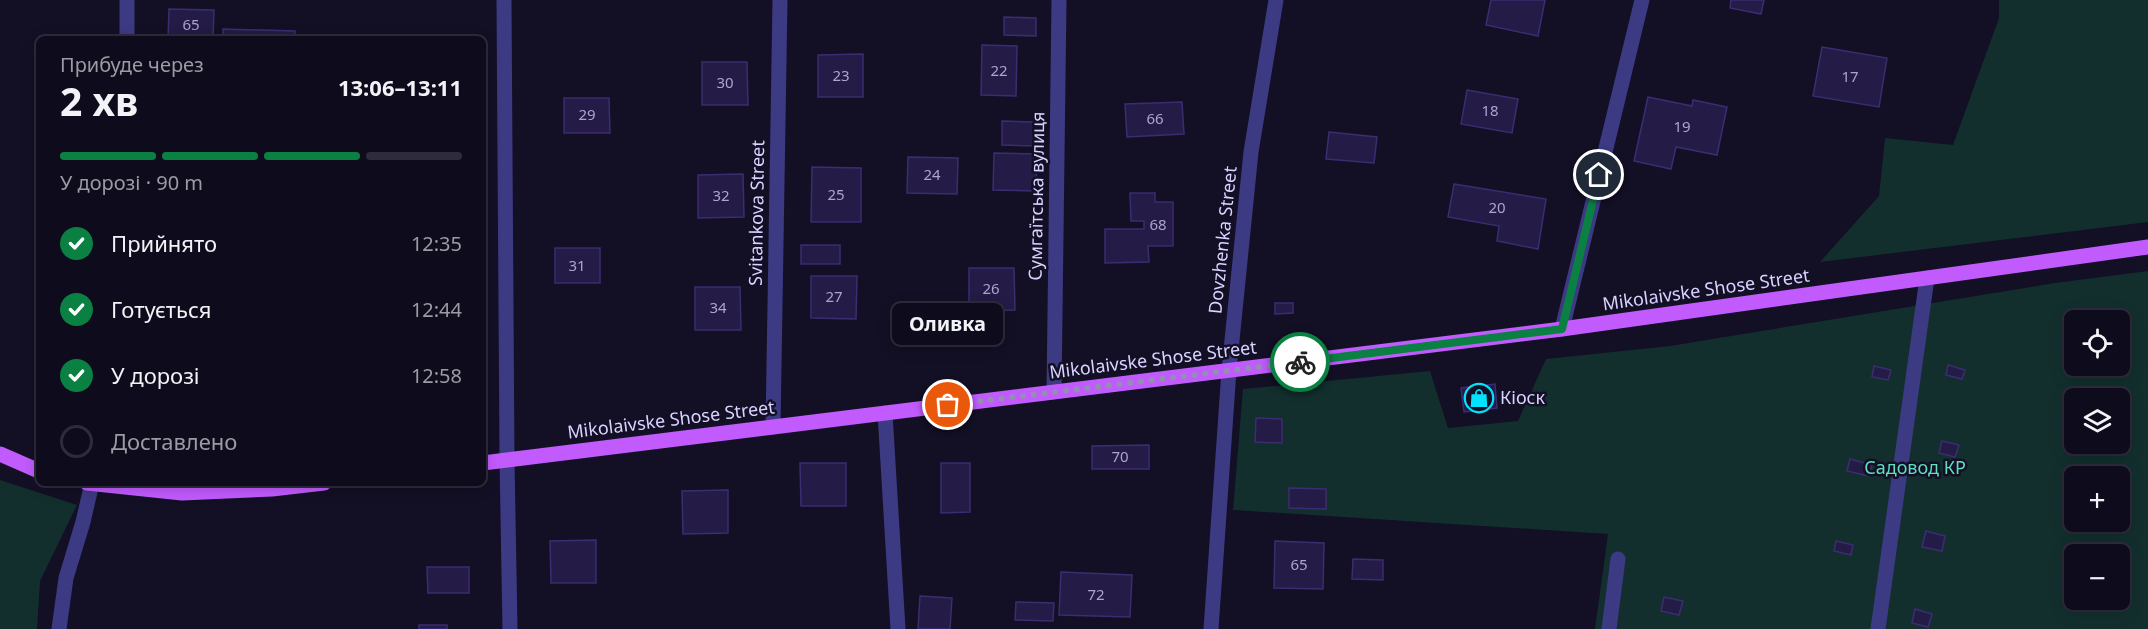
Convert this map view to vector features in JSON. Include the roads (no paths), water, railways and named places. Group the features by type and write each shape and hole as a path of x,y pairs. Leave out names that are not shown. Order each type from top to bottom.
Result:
{"main road":[{"name":"Mikolaivske Shose Street","path":"486,463 1562,329 2148,247"},
{"path":"0,454 36,470"},
{"path":"118,486 182,493 298,486"}],"street":[{"path":"127,0 127,36"},
{"path":"504,0 510,629"},
{"name":"Svitankova Street","path":"773,427 780,0"},
{"name":"Сумгаїтська вулиця","path":"1054,392 1059,0"},
{"name":"Dovzhenka Street","path":"1211,629 1229,370 1251,152 1276,0"},
{"path":"1562,329 1642,0"},
{"path":"1878,629 1927,278"},
{"path":"885,413 898,629"},
{"path":"59,629 66,578 89,486"},
{"path":"1609,629 1618,559"}],"place":[{"name":"Кіоск","path":"1479,398"},
{"name":"Оливка","path":"948,405"}],"park label":[{"name":"Садовод КР","path":"1915,468"}]}
